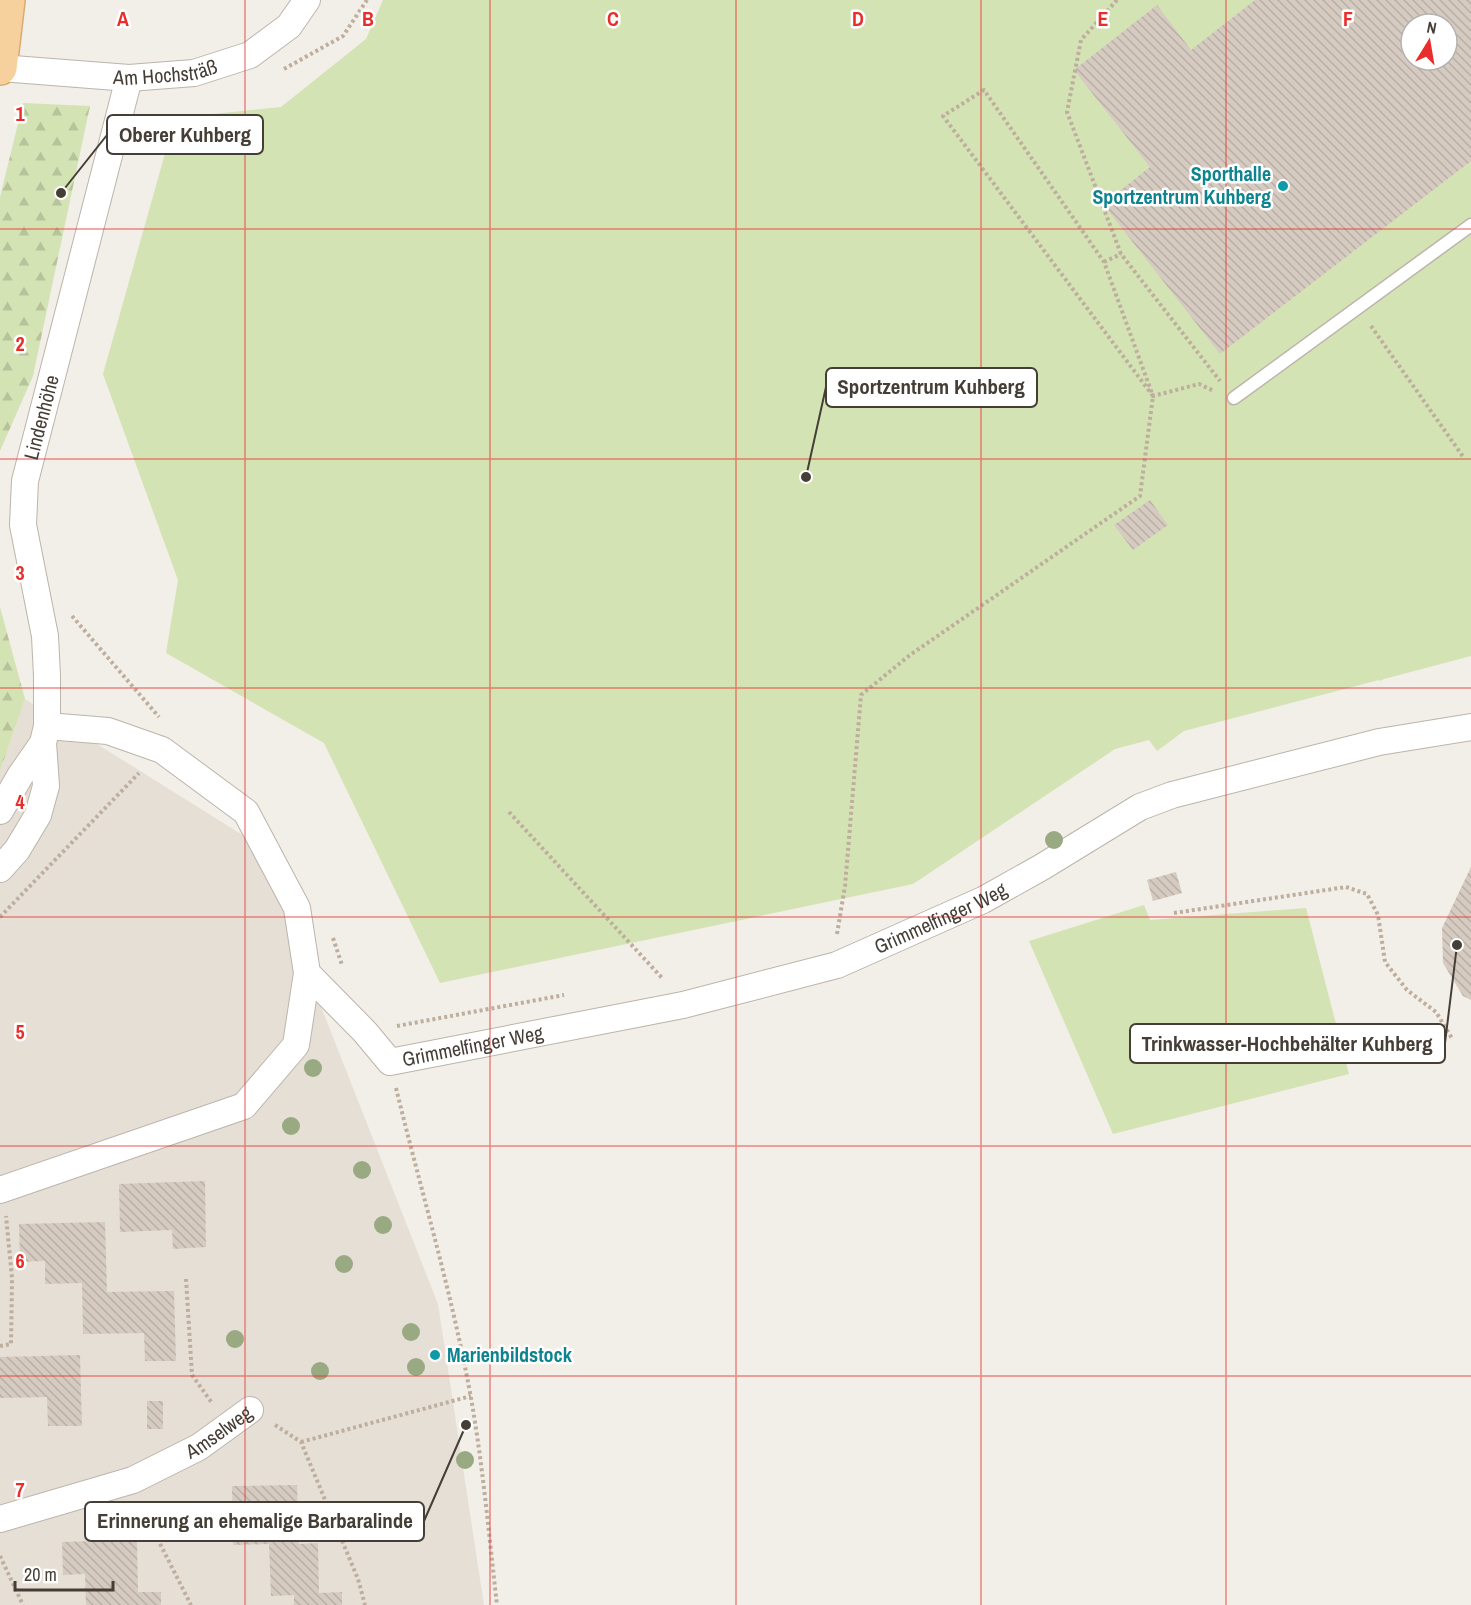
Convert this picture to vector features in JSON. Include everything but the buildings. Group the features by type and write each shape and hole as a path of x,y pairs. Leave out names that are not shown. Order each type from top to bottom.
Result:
{"main road":[{"path":"0,68 8,0"}],"street":[{"name":"Am Hochsträß","path":"0,68 82,75 126,88 194,73 250,55 289,26 308,0"},
{"name":"Lindenhöhe","path":"0,869 17,850 38,815 46,786 45,636 23,525 25,481 126,88"},
{"name":"Grimmelfinger Weg","path":"390,1062 683,1005 837,965 983,900 1140,807 1172,795 1379,742 1471,727"},
{"path":"0,811 45,735 108,731 162,750 246,812 297,908 307,973 296,1045 244,1106 0,1190"},
{"path":"307,973 365,1032 390,1062"},
{"name":"Amselweg","path":"0,1519 133,1480 199,1447 250,1410"}],"lane":[{"path":"1234,398 1471,225"}],"path":[{"path":"1117,0 1081,40 1067,112 1121,254 1234,398"},
{"path":"837,965 837,931 845,886 861,695 910,655 1140,496 1153,396 1104,262 984,90 944,116 1153,396"},
{"path":"1104,262 1121,254"},
{"path":"1359,308 1464,458"},
{"path":"1153,396 1199,384 1234,398"},
{"path":"0,917 162,750 170,729 70,613"},
{"path":"509,812 662,977 683,1005"},
{"path":"1174,913 1346,886 1367,894 1378,915 1385,962 1407,990 1436,1012 1453,1040"},
{"path":"827,936 848,927"},
{"path":"331,931 346,976"},
{"path":"651,980 674,975"},
{"path":"365,1032 571,994"},
{"path":"390,1062 438,1246 471,1396 497,1605"},
{"path":"0,1346 11,1344 12,1278 8,1240"},
{"path":"186,1279 192,1375"},
{"path":"365,1605 358,1579 301,1442 471,1396"},
{"name":"Amselweg","path":"250,1410 301,1442"},
{"path":"148,1520 191,1605"},
{"path":"0,1556 23,1605"}],"shaded area":[{"path":"25,699 257,844 438,1304 484,1605 0,1605 0,771"}],"green space":[{"path":"383,0 1471,0 1471,656 1184,731 1157,751 1149,740 1115,749 913,884 440,983 324,743 166,653 178,580 103,374 175,118 281,107 366,39"},
{"path":"23,103 90,106 33,376 0,451 0,197"},
{"path":"0,607 25,699 0,771"},
{"path":"1144,905 1150,920 1306,908 1349,1074 1113,1134 1029,941"}],"place":[{"name":"Sporthalle Sportzentrum Kuhberg","path":"1283,186"},
{"name":"Oberer Kuhberg","path":"61,193"},
{"name":"Sportzentrum Kuhberg","path":"806,477"},
{"name":"Trinkwasser-Hochbehälter Kuhberg","path":"1457,945"},
{"name":"Marienbildstock","path":"435,1355"},
{"name":"Erinnerung an ehemalige Barbaralinde","path":"466,1425"}]}
